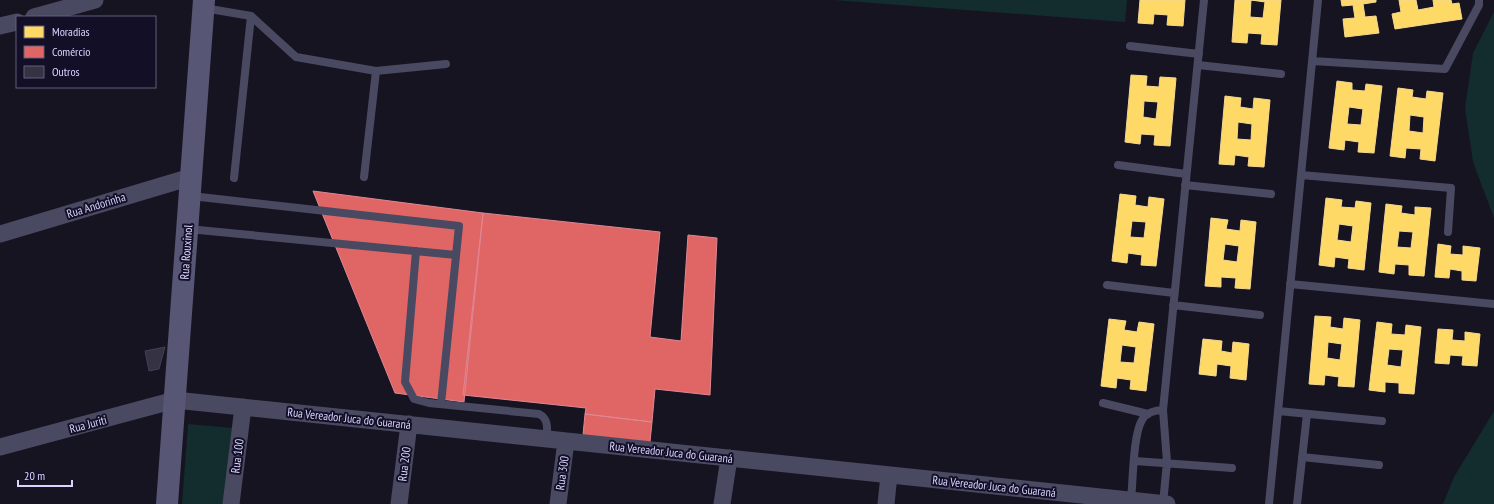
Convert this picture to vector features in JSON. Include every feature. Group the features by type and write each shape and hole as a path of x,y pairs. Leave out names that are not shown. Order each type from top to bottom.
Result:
{"street":[{"path":"38,16 95,0"},
{"name":"Rua Rouxinol","path":"167,504 204,4"},
{"path":"0,26 16,22"},
{"name":"Rua Andorinha","path":"0,234 191,186"},
{"name":"Rua Vereador Juca do Guaraná","path":"175,400 889,475 1047,498 1131,500 1167,504"},
{"name":"Rua Juriti","path":"0,447 175,400"},
{"name":"Rua 100","path":"231,504 243,407"},
{"name":"Rua 200","path":"398,504 409,424"},
{"name":"Rua 300","path":"558,504 566,441"},
{"path":"722,504 729,458"},
{"path":"886,504 889,475"}],"lane":[{"path":"1163,504 1167,462 1163,410 1204,0"},
{"path":"1269,504 1318,0"},
{"path":"1312,61 1445,68 1479,5 1479,0"},
{"path":"204,4 251,16 296,57 376,71 446,64"},
{"path":"234,178 251,16"},
{"path":"1130,46 1199,54"},
{"path":"1198,65 1281,74"},
{"path":"364,177 376,71"},
{"path":"1118,166 1186,174"},
{"path":"1301,175 1450,188 1448,232"},
{"path":"1185,185 1271,194"},
{"path":"191,186 459,226 441,404"},
{"path":"188,229 456,255"},
{"path":"416,251 405,382 414,399 441,404 539,414 543,416 547,424 547,439"},
{"path":"1290,284 1494,304"},
{"path":"1107,285 1174,293"},
{"path":"1173,305 1260,314"},
{"path":"1103,403 1148,414"},
{"path":"1131,500 1138,431 1142,420 1148,414 1155,410 1163,410"},
{"path":"1278,411 1382,421"},
{"path":"1297,504 1307,414"},
{"path":"1302,458 1379,465"},
{"path":"1135,461 1167,462 1232,468"}],"green space":[{"path":"833,0 1127,0 1125,22"},
{"path":"1494,12 1494,218 1473,162 1465,108 1473,53"},
{"path":"1494,411 1494,504 1443,504 1454,477"},
{"path":"188,424 234,428 224,504 182,504"}],"building: Moradias":[{"path":"1140,0 1185,0 1183,26 1167,25 1168,15 1154,14 1153,24 1138,23"},
{"path":"1235,0 1251,0 1281,0 1277,45 1261,44 1262,34 1248,33 1247,43 1232,42","holes":["1251,0 1265,2 1263,18 1250,17"]},
{"path":"1341,0 1376,0 1376,2 1363,4 1365,17 1376,16 1379,33 1345,37 1343,19 1355,18 1353,5 1342,6"},
{"path":"1399,0 1416,0 1418,10 1434,7 1433,0 1451,0 1452,4 1459,3 1462,19 1395,29 1392,14 1401,12"},
{"path":"1131,75 1147,76 1146,86 1159,87 1160,77 1176,78 1170,146 1154,145 1155,135 1141,134 1140,144 1125,142","holes":["1144,101 1158,102 1156,119 1143,117"]},
{"path":"1337,81 1352,83 1352,90 1365,91 1366,84 1382,86 1374,153 1358,152 1359,142 1345,140 1344,150 1329,148","holes":["1349,107 1363,109 1361,125 1347,124"]},
{"path":"1398,88 1413,90 1412,97 1426,99 1427,91 1443,93 1435,161 1420,159 1421,149 1406,148 1405,158 1390,156","holes":["1410,115 1424,117 1423,133 1409,131"]},
{"path":"1225,96 1241,98 1240,107 1253,109 1254,98 1270,100 1264,167 1248,166 1249,157 1235,155 1234,165 1219,164","holes":["1238,122 1252,124 1251,140 1237,139"]},
{"path":"1120,194 1136,196 1135,205 1148,207 1149,197 1164,199 1156,266 1141,265 1142,255 1128,253 1127,263 1112,261","holes":["1132,221 1146,222 1144,238 1130,237"]},
{"path":"1326,198 1342,200 1341,207 1355,208 1356,201 1371,203 1364,270 1348,268 1349,259 1335,257 1334,267 1319,265","holes":["1339,224 1353,226 1351,242 1337,240"]},
{"path":"1386,204 1402,206 1401,213 1415,215 1415,207 1431,208 1424,276 1409,275 1409,265 1395,264 1394,274 1379,272","holes":["1399,231 1413,232 1411,248 1397,247"]},
{"path":"1211,218 1228,220 1226,229 1240,231 1241,220 1256,222 1250,289 1235,288 1236,278 1221,277 1221,287 1205,286","holes":["1225,244 1239,246 1237,262 1223,260"]},
{"path":"1438,244 1451,246 1450,254 1463,255 1463,246 1480,248 1476,281 1462,280 1462,271 1450,269 1449,278 1435,277"},
{"path":"1315,316 1331,317 1330,327 1343,329 1344,318 1360,320 1354,387 1338,386 1339,377 1325,375 1324,385 1309,384","holes":["1328,342 1342,344 1340,360 1327,358"]},
{"path":"1109,319 1126,321 1124,330 1137,332 1139,322 1154,324 1146,391 1130,389 1131,380 1117,378 1116,388 1101,386","holes":["1122,345 1136,347 1134,363 1120,362"]},
{"path":"1377,322 1392,324 1391,334 1405,335 1406,325 1421,327 1414,394 1399,393 1399,383 1385,382 1385,392 1369,390","holes":["1389,349 1403,350 1401,367 1387,365"]},
{"path":"1438,329 1453,330 1452,340 1465,341 1465,332 1480,334 1477,366 1462,365 1463,356 1450,355 1449,364 1435,363"},
{"path":"1203,339 1222,341 1221,351 1232,353 1233,342 1249,344 1246,380 1230,378 1231,366 1217,364 1216,376 1199,374"}],"building: Comércio":[{"path":"313,191 483,213 464,402 395,393"},
{"path":"483,213 660,232 650,337 681,341 688,235 717,238 710,395 655,389 652,422 585,414 586,408 463,395"},
{"path":"585,414 652,422 650,442 583,435"}],"building: Outros":[{"path":"165,347 159,369 149,371 145,351"}]}
